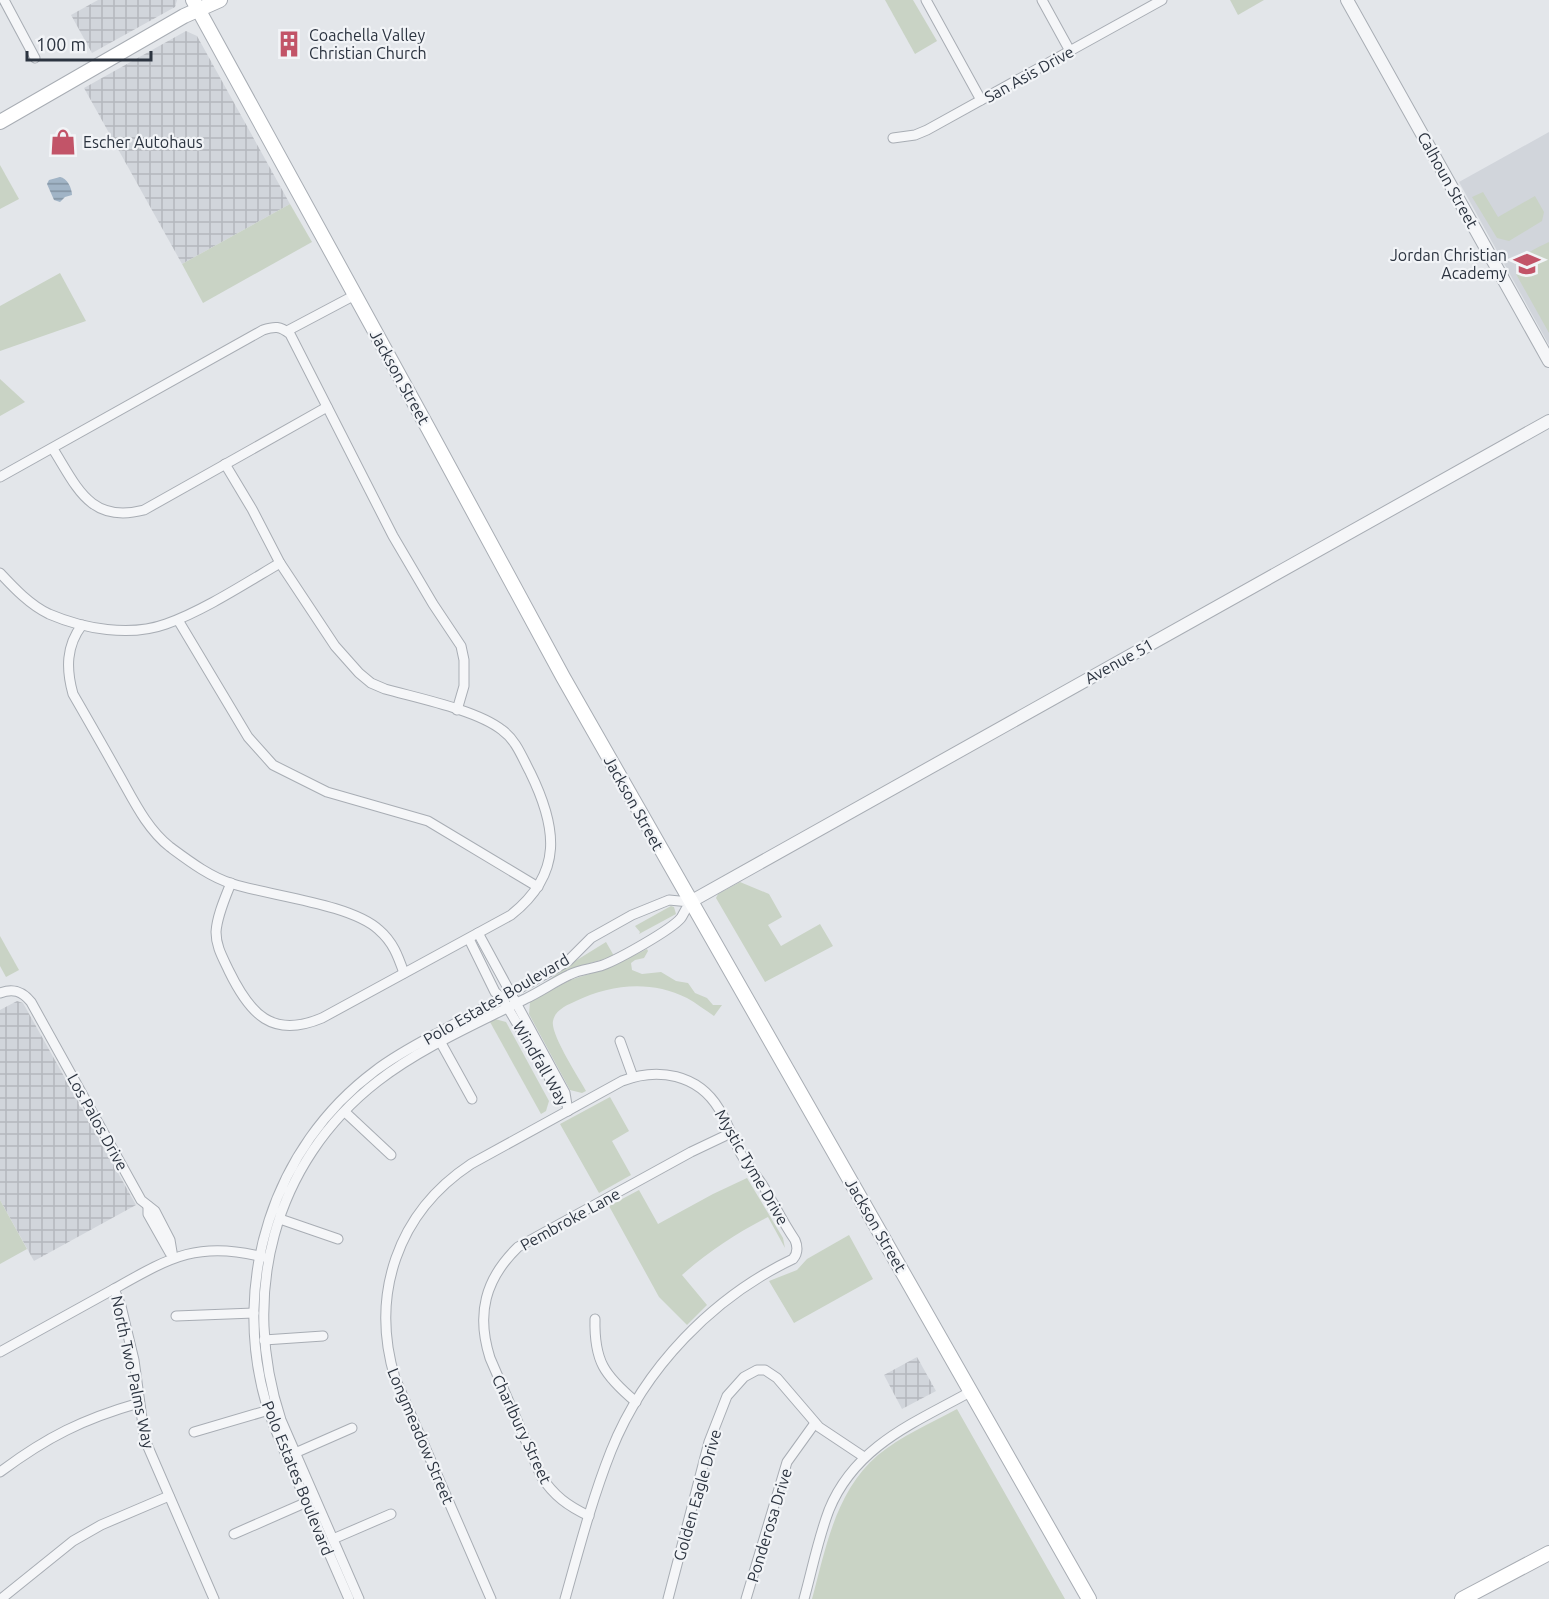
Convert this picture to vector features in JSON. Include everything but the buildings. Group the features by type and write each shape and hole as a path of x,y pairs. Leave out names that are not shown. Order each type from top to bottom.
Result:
{"main road":[{"path":"0,122 184,16 196,5 220,0"},
{"name":"Jackson Street","path":"196,5 563,677 1089,1599"},
{"path":"1462,1599 1549,1553"}],"street":[{"path":"4,0 35,58"},
{"path":"926,0 981,100"},
{"path":"1042,0 1070,51"},
{"name":"Calhoun Street","path":"1347,0 1549,361"},
{"name":"San Asis Drive","path":"893,138 915,135 927,130 1157,1"},
{"path":"287,331 354,295"},
{"path":"0,477 263,330 275,326 282,328 287,331 393,536 461,646 464,660 464,686 457,710"},
{"path":"53,448 82,495 95,506 111,512 127,514 144,510 327,407"},
{"name":"Avenue 51","path":"690,902 1549,421"},
{"path":"225,464 280,563 334,646 359,673 371,682 385,689 489,721 504,731 517,746 536,784 548,815 552,835 551,858 546,875 527,902 518,909 469,939 310,1023 286,1026 270,1022 251,1006 238,990 217,947 217,923 231,883"},
{"path":"0,573 18,591 48,613 82,625 122,630 145,630 178,620 280,563"},
{"path":"178,620 248,737 273,765 327,792 428,821 538,887"},
{"path":"82,625 74,636 69,657 73,694 141,814 155,832 170,847 200,868 231,883 339,910 370,922 380,930 395,949 404,973"},
{"name":"Polo Estates Boulevard","path":"349,1599 268,1410 257,1359 254,1312 271,1210 291,1167 314,1132 334,1108 355,1087 387,1062 509,1000 570,974 605,964 647,942 679,920 690,902 669,900 632,915 591,938 568,961 509,1000 385,1076 345,1112 322,1139 310,1156 290,1194 264,1258 264,1340 275,1400 295,1453 359,1599"},
{"name":"Windfall Way","path":"478,933 509,1000 565,1093 568,1111"},
{"name":"Windfall Way","path":"469,939 495,992 509,1000"},
{"name":"Los Palos Drive","path":"0,993 17,990 26,995 31,1002 141,1200 155,1211 170,1240 173,1258"},
{"path":"620,1041 633,1077"},
{"path":"441,1042 472,1099"},
{"name":"Mystic Tyme Drive","path":"568,1111 633,1077 653,1073 665,1074 694,1084 715,1103 741,1155 763,1186 795,1240 797,1250 793,1259 756,1279 702,1320 667,1359 636,1402"},
{"name":"Longmeadow Street","path":"491,1599 395,1378 387,1343 386,1306 392,1268 400,1246 409,1228 435,1193 452,1176 471,1164 568,1111"},
{"path":"345,1112 391,1155"},
{"name":"Pembroke Lane","path":"490,1358 484,1340 482,1323 484,1304 496,1272 506,1258 518,1247 691,1152 731,1133"},
{"path":"280,1219 338,1239"},
{"name":"North Two Palms Way","path":"214,1599 145,1440 134,1360 121,1306 114,1289 158,1264 200,1251 215,1249 264,1258"},
{"path":"0,1352 114,1289"},
{"path":"176,1316 254,1312"},
{"path":"565,1599 589,1516 612,1449 636,1402 611,1380 602,1368 596,1346 595,1318"},
{"path":"264,1340 323,1336"},
{"name":"Charlbury Street","path":"490,1358 541,1476 561,1501 589,1516"},
{"name":"Golden Eagle Drive","path":"668,1599 709,1442 727,1396 744,1377 757,1370 765,1370 777,1378 815,1422"},
{"path":"804,1599 828,1512 844,1483 864,1457 900,1431 970,1392"},
{"path":"0,1472 26,1452 59,1432 99,1414 140,1403"},
{"path":"194,1432 268,1410"},
{"path":"815,1422 864,1457"},
{"name":"Ponderosa Drive","path":"746,1599 787,1462 815,1422"},
{"path":"295,1453 352,1428"},
{"path":"1,1599 73,1541 101,1525 169,1496"},
{"path":"234,1534 307,1503"},
{"path":"333,1539 391,1514"}],"shaded area":[{"path":"98,0 177,0 175,7 92,53 71,15"},
{"path":"186,31 197,36 290,204 182,264 84,88"},
{"name":"Jordan Christian Academy","path":"1549,132 1549,345 1459,182"},
{"path":"17,1001 23,1003 136,1205 34,1261 0,1200 0,1010"},
{"path":"917,1357 936,1391 902,1409 884,1375"}],"green space":[{"path":"885,0 913,0 937,41 915,54"},
{"path":"1230,0 1264,0 1238,15"},
{"path":"0,165 19,199 0,209"},
{"path":"1483,192 1498,217 1535,196 1544,212 1542,221 1509,241 1497,238 1472,197"},
{"path":"290,204 312,242 203,303 182,264"},
{"path":"1549,242 1549,333 1516,274 1522,258"},
{"path":"60,273 86,321 0,351 0,306"},
{"path":"0,379 25,402 0,416"},
{"path":"740,882 769,894 782,917 768,925 781,946 820,924 833,946 765,982 716,898 718,894"},
{"path":"671,906 674,907 676,914 639,934 635,926"},
{"path":"0,936 19,970 6,977 0,966"},
{"path":"606,942 614,956 574,968 549,980 564,968"},
{"path":"647,949 644,958 631,963 632,970 642,974 661,972 676,981 688,983 695,993 707,998 713,1005 722,1005 714,1016 673,992 659,988 631,986 589,995 565,1006 554,1017 553,1027 560,1045 586,1091 582,1093 570,1090 529,1014 530,1002 570,980 608,968"},
{"path":"495,1019 506,1022 549,1101 546,1111 541,1114 490,1022"},
{"path":"610,1097 629,1131 612,1141 631,1175 599,1193 560,1124"},
{"path":"747,1178 783,1238 785,1248 768,1217 734,1236 702,1258 682,1275 707,1305 687,1325 659,1297 609,1206 639,1190 658,1224"},
{"path":"0,1200 27,1249 0,1264"},
{"path":"849,1235 873,1279 794,1323 769,1281 797,1270 807,1259"},
{"path":"957,1409 1065,1599 812,1599 834,1522 842,1503 863,1470 896,1442"}],"water":[{"path":"60,177 69,184 72,195 60,202 54,200 47,184 49,180"}],"place":[{"name":"Coachella Valley Christian Church","path":"289,44"},
{"name":"Escher Autohaus","path":"63,142"},
{"name":"Jordan Christian Academy","path":"1527,264"}]}
